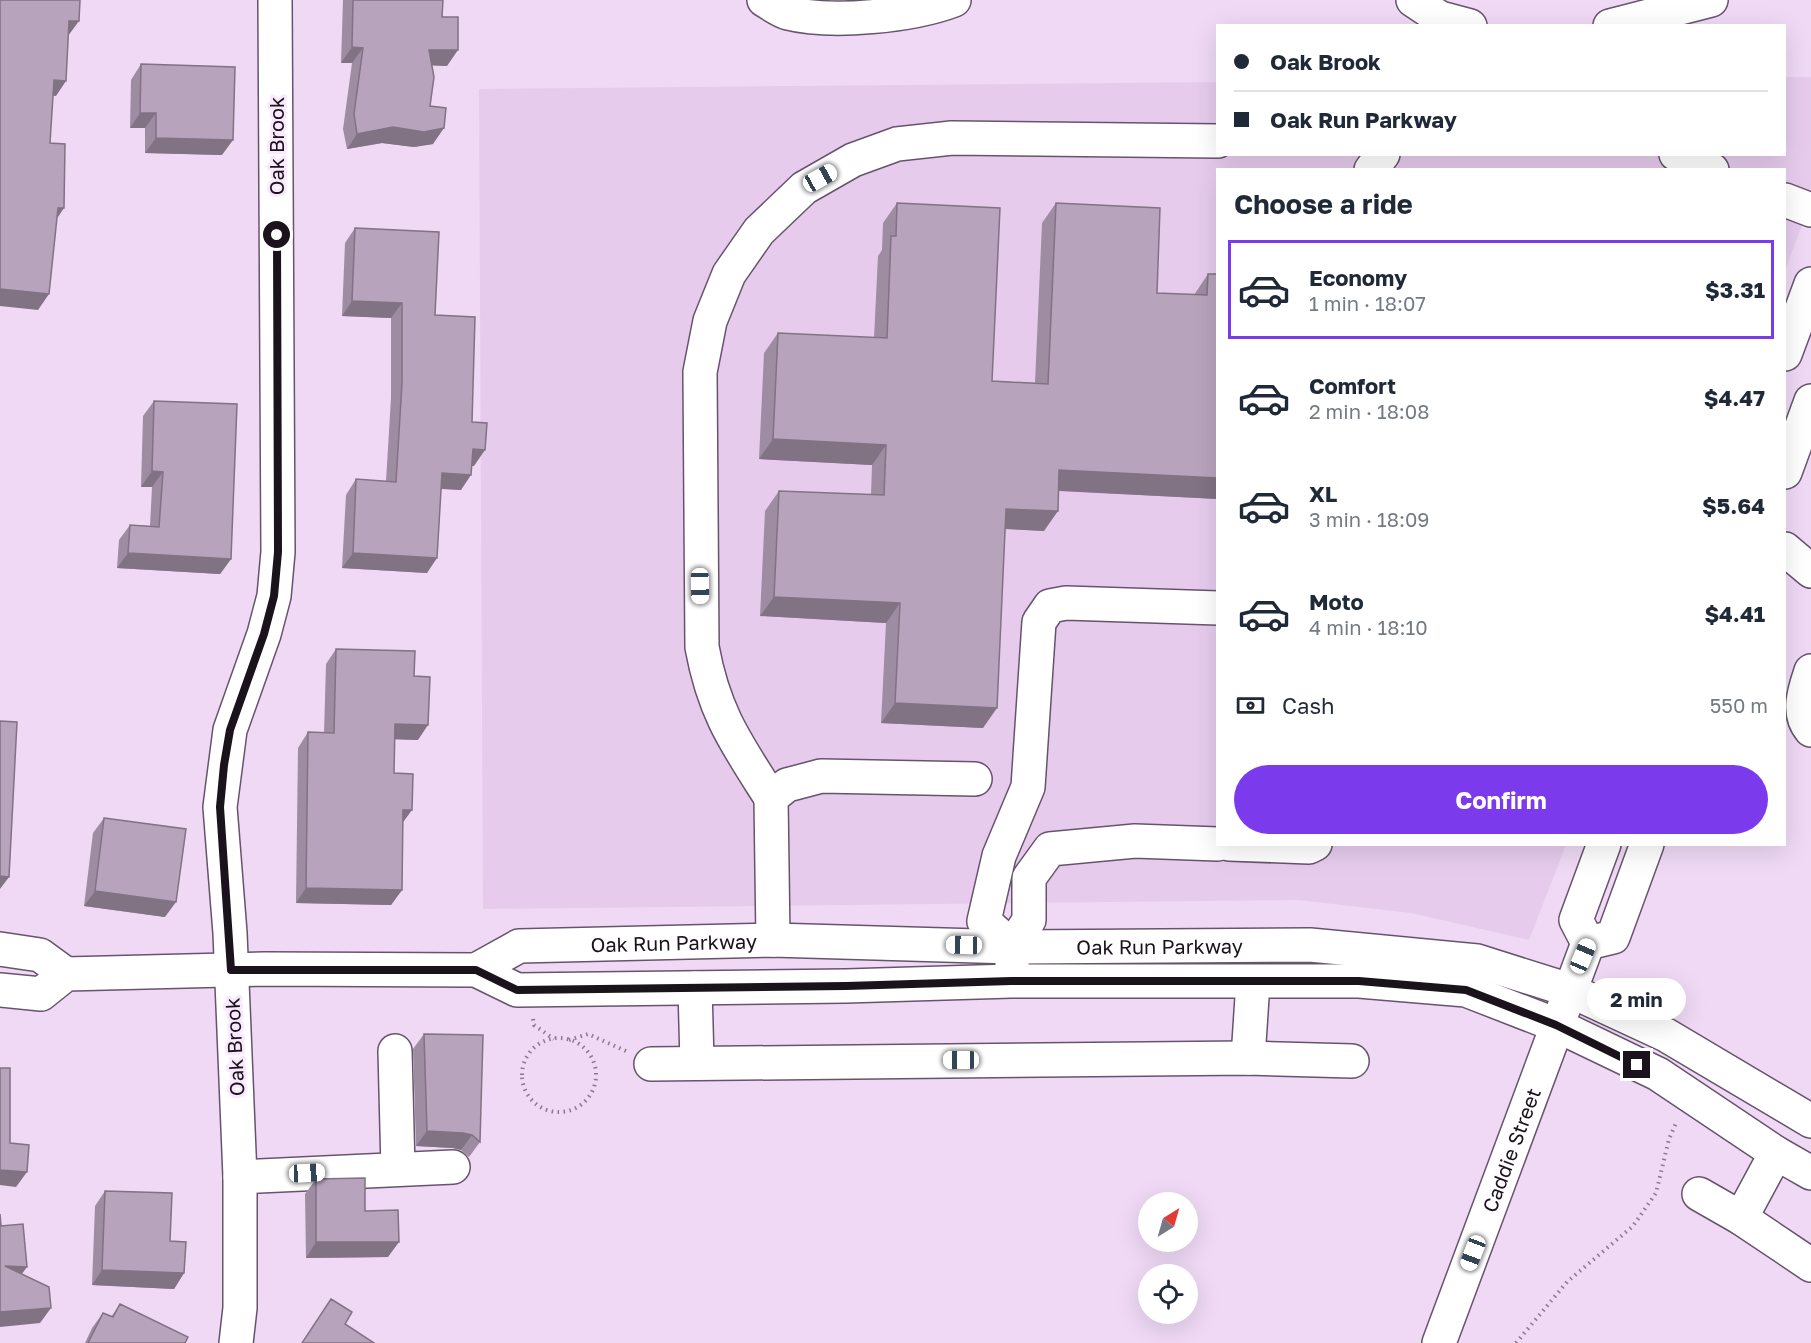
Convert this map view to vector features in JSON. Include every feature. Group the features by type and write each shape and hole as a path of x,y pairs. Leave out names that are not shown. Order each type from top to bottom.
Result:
{"street":[{"name":"Oak Brook","path":"236,1343 240,1308 240,1177 231,970 220,807 230,730 264,634 274,596 290,399 276,0"},
{"path":"764,0 787,13 883,16 934,8 954,0"},
{"path":"1413,0 1440,18 1462,24"},
{"path":"1618,24 1711,0"},
{"path":"773,940 771,798 727,730 709,683 702,647 700,372 710,321 729,274 759,231 804,188 853,160 897,144 952,138 1216,141"},
{"path":"1680,156 1708,168"},
{"path":"1786,200 1811,210"},
{"path":"1786,351 1811,284"},
{"path":"1786,469 1811,401"},
{"path":"1786,550 1811,571"},
{"path":"1786,578 1811,577"},
{"path":"1012,947 984,921 999,856 1028,787 1039,622 1050,606 1066,603 1216,608"},
{"path":"1811,671 1802,699 1807,725 1811,730"},
{"path":"771,798 788,785 821,776 975,779"},
{"path":"1011,981 1012,947 1029,920 1029,878 1050,849 1135,842 1216,844"},
{"path":"1282,846 1311,846"},
{"path":"1603,846 1576,920 1588,943 1613,937 1646,846"},
{"name":"Oak Run Parkway","path":"476,970 519,946 773,940 1012,947 1310,945 1477,961 1569,990 1666,1035 1811,1121"},
{"name":"Caddie Street","path":"1439,1343 1588,943"},
{"path":"0,949 40,955 66,974 41,993 0,990"},
{"name":"Oak Run Parkway","path":"66,974 231,970 476,970 517,990 1011,981 1359,981 1466,990 1556,1025 1658,1074 1776,1154 1811,1173"},
{"path":"1248,1058 1253,982"},
{"path":"695,988 697,1062"},
{"path":"395,1051 398,1169"},
{"path":"651,1064 1248,1058 1352,1061"},
{"path":"1741,1218 1776,1154"},
{"path":"240,1177 453,1167"},
{"path":"1699,1194 1741,1218 1811,1264"}],"path":[{"path":"530,1010 534,1025 554,1039"},
{"path":"569,1040 588,1034 651,1064"},
{"path":"554,1039 569,1040 581,1045 595,1066 593,1091 576,1109 550,1111 530,1097 522,1074 525,1061 532,1050 542,1043 554,1039"},
{"path":"1516,1343 1567,1282 1634,1226 1656,1192 1669,1139 1678,1118"}],"shaded area":[{"path":"1786,77 1811,77 1811,202 1786,267 1786,168 1216,168 1216,846 1566,846 1529,940 1411,913 1298,900 483,909 479,89 1216,82 1216,156 1786,156"}],"building":[{"path":"0,0 80,0 79,21 69,21 66,81 54,80 50,143 65,144 64,208 58,208 49,294 0,289"},
{"path":"353,0 443,0 442,17 458,17 458,50 429,50 434,77 430,106 446,108 444,128 424,132 393,127 357,134 354,114 363,48 352,47"},
{"path":"141,64 235,67 233,140 156,138 156,113 140,113"},
{"path":"897,203 1000,208 992,381 1048,384 1056,203 1160,208 1157,293 1207,295 1208,274 1216,274 1216,478 1059,470 1058,511 1006,509 997,708 895,703 900,603 774,597 779,491 884,495 886,445 773,439 778,333 887,338 891,236 896,236"},
{"path":"355,228 439,232 435,315 475,317 472,422 487,423 485,450 473,449 471,475 442,473 437,558 353,553 356,479 396,482 402,383 402,303 352,301"},
{"path":"154,401 237,404 231,559 128,553 130,525 159,527 163,472 152,471"},
{"path":"336,649 415,651 414,676 430,677 428,725 395,724 394,773 413,774 412,810 403,810 402,890 306,888 308,732 334,733"},
{"path":"0,721 17,722 9,877 0,876"},
{"path":"104,818 186,829 176,902 95,891"},
{"path":"424,1034 483,1035 480,1142 472,1135 463,1133 427,1131"},
{"path":"0,1068 10,1068 10,1143 29,1145 27,1172 0,1170"},
{"path":"365,1178 365,1211 398,1210 399,1242 316,1242 316,1179"},
{"path":"105,1191 172,1193 170,1241 186,1242 184,1273 102,1270"},
{"path":"0,1214 1,1226 23,1224 27,1267 5,1266 49,1287 51,1308 0,1312"},
{"path":"331,1299 352,1312 345,1324 374,1343 302,1343"},
{"path":"120,1304 188,1337 185,1343 88,1343 103,1313 113,1317"}],"route":[{"path":"277,235 278,552 274,596 264,634 230,730 220,807 231,970 476,970 517,990 846,986 1011,981 1359,981 1466,990 1556,1025 1637,1065"}]}
